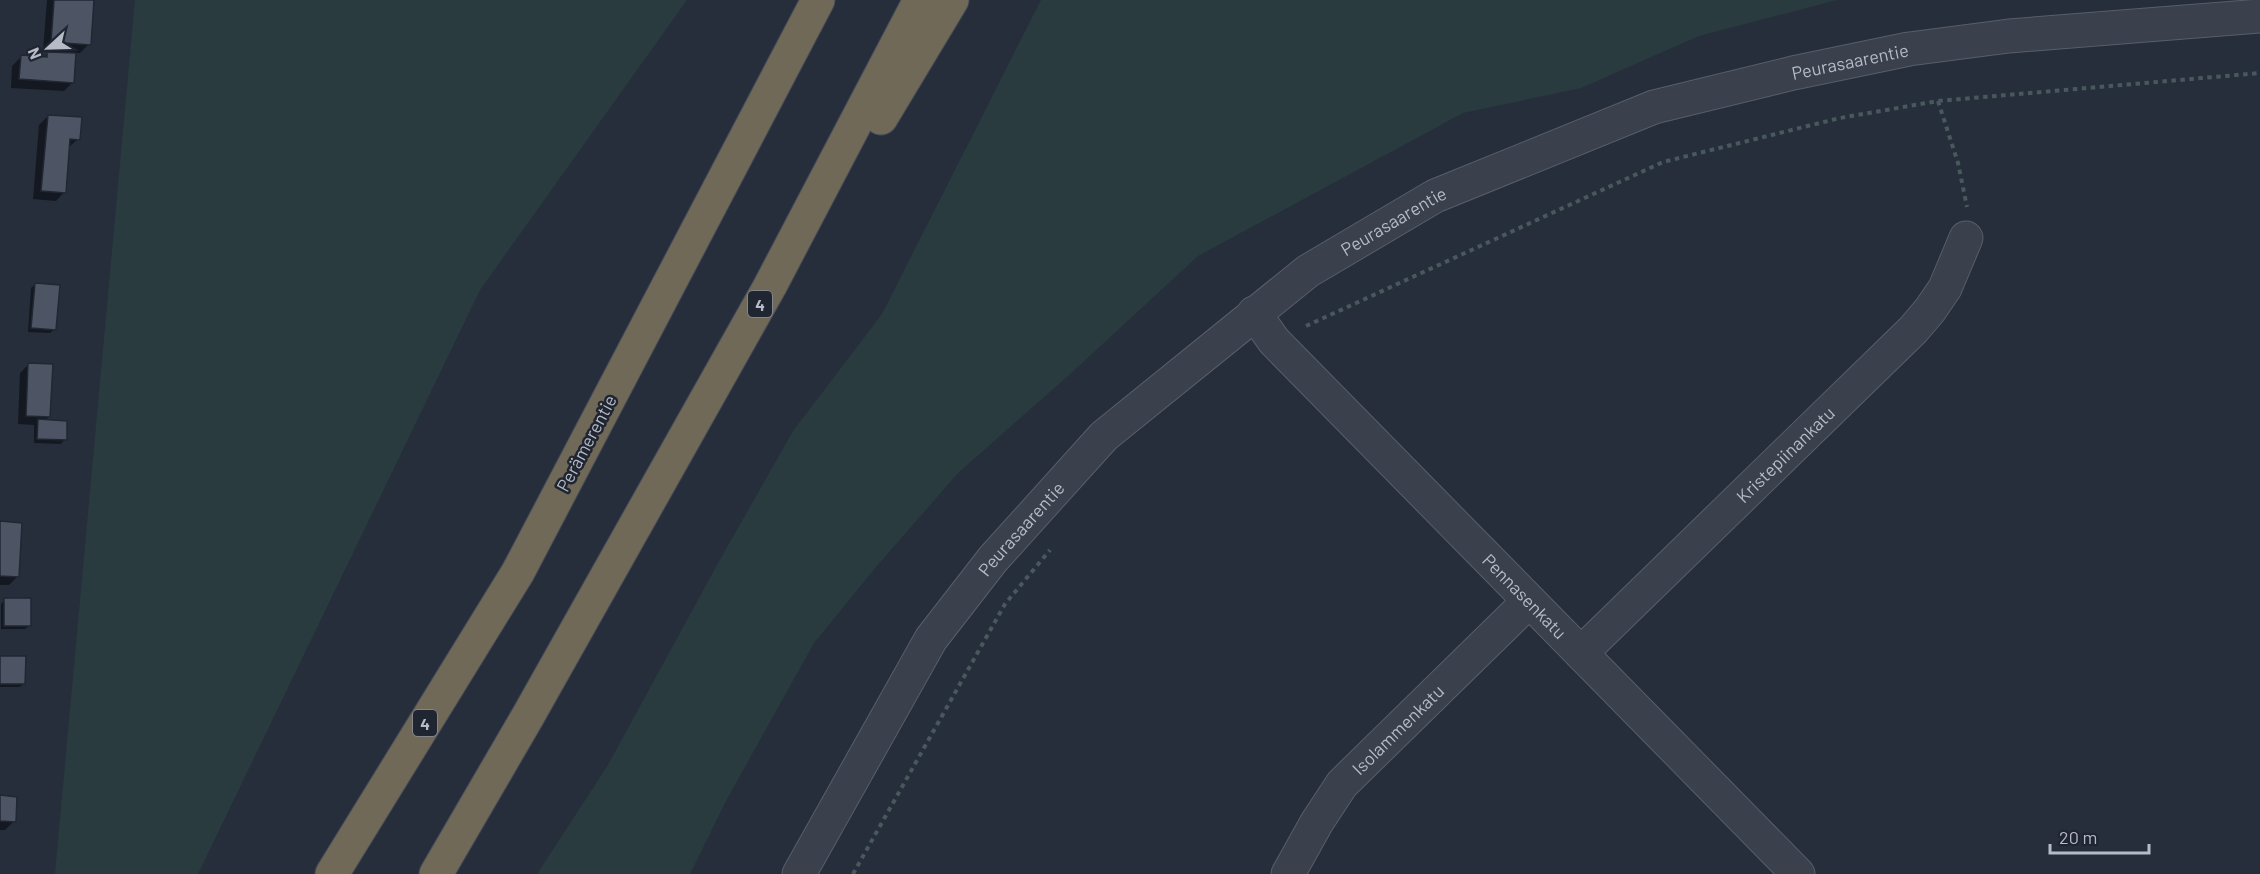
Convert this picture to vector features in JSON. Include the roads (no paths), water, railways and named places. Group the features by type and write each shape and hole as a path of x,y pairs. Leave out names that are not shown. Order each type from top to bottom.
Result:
{"highway":[{"name":"Perämerentie","path":"332,874 518,572 818,0"},
{"name":"4","path":"436,874 770,286 920,0"},
{"path":"591,603 952,0"}],"street":[{"name":"Peurasaarentie","path":"799,874 931,639 993,559 1104,436 1254,313 1308,272 1435,196 1654,107 1793,73 1909,49 2009,36 2260,16"},
{"name":"Kristepiinankatu","path":"1581,653 1913,330 1945,288 1966,238"},
{"name":"Pennasenkatu","path":"1254,313 1274,341 1798,874"},
{"name":"Isolammenkatu","path":"1288,874 1317,822 1342,784 1529,601"}]}
